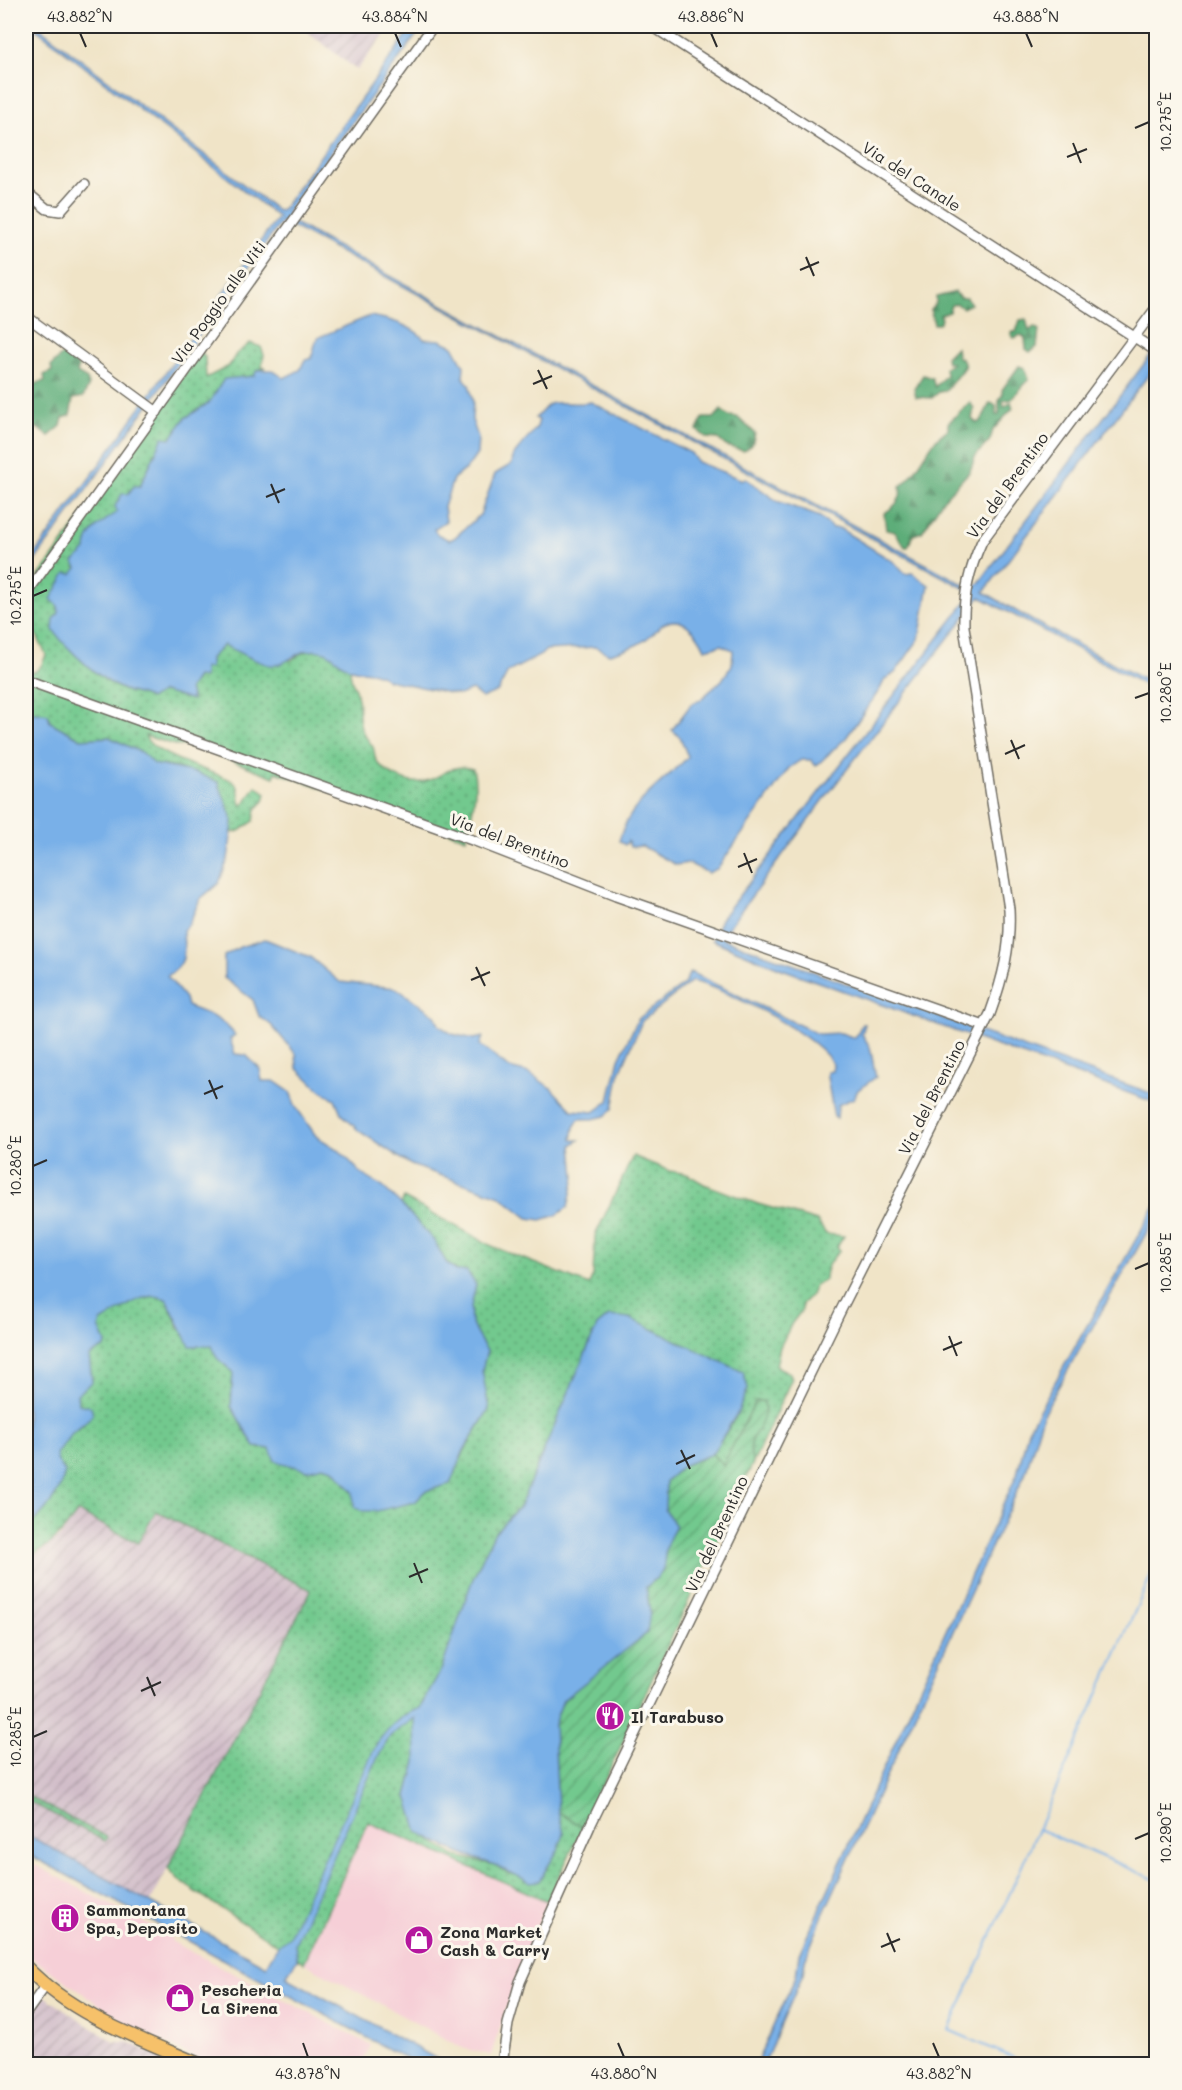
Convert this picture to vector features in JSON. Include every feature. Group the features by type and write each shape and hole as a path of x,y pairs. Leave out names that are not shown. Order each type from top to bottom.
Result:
{"main road":[{"path":"26,1966 46,1985 110,2026 156,2048 199,2064"}],"street":[{"name":"Via Poggio alle Viti","path":"26,594 150,407 287,230 433,26"},
{"name":"Via del Canale","path":"652,26 1154,349"},
{"path":"26,192 51,211 60,212 84,184"},
{"name":"Via del Brentino","path":"502,2064 508,2024 520,1982 590,1826 839,1314 983,1028 1004,975 1010,937 1009,909 964,627 963,604 970,567 982,541 1156,308"},
{"path":"26,316 150,407"},
{"name":"Via del Brentino","path":"26,680 983,1028"},
{"path":"26,2013 46,1985"}],"shaded area":[{"path":"300,26 391,26 357,70"},
{"path":"155,1511 311,1590 150,1903 26,1834 26,1557 39,1553 60,1537 78,1512 137,1543"},
{"path":"368,1822 547,1901 516,1977 491,2055 462,2048 304,1963"},
{"path":"26,1860 172,1937 171,1941 371,2045 362,2064 208,2064 127,2024 26,1954"},
{"path":"44,1996 114,2042 128,2042 175,2064 26,2064 26,2021"}],"green space":[{"path":"955,292 960,298 967,298 971,304 963,308 957,304 951,305 949,312 940,315 942,318 939,324 934,324 930,309 936,303 936,297"},
{"path":"1026,319 1029,331 1034,327 1039,330 1037,347 1030,352 1026,349 1025,338 1021,335 1014,338 1011,335 1011,332 1016,332 1020,320"},
{"path":"250,343 261,347 264,355 262,367 266,368 257,370 254,376 224,380 209,403 185,418 171,438 155,453 140,486 117,512 93,531 86,550 74,562 77,568 58,606 59,614 54,618 60,638 98,675 123,690 150,699 163,692 192,700 189,689 204,668 211,664 210,658 224,645 260,662 292,660 310,651 321,650 332,653 350,669 358,699 362,730 373,747 376,760 384,769 402,779 421,782 435,778 451,769 464,767 473,769 475,795 466,838 276,772 274,777 192,745 178,746 145,736 159,750 233,781 238,787 241,805 256,786 266,793 264,801 256,809 254,821 232,833 233,821 218,782 178,768 154,764 142,753 109,737 81,739 50,722 48,714 26,711 26,671 35,672 46,655 36,634 26,629 26,594 201,351 205,357 206,378 229,366 236,354"},
{"path":"956,347 957,356 963,360 965,366 945,391 939,392 932,398 916,397 914,389 923,375 932,378 935,387 946,375 945,368 952,363 947,362 946,357"},
{"path":"64,353 68,354 69,360 73,359 79,366 77,373 87,379 89,385 83,397 73,399 70,416 63,418 61,426 49,436 31,424 25,401 32,387 45,381 44,375 52,371 51,366"},
{"path":"1019,366 1025,368 1029,379 1012,399 1003,401 1004,407 1011,402 1013,408 993,430 990,440 975,457 970,471 942,501 922,532 913,535 908,547 905,547 895,532 886,530 884,513 897,502 900,486 913,474 934,441 948,429 948,423 970,402 974,409 972,419 977,423 981,421 990,403 996,405 996,415 999,415 1002,390"},
{"path":"721,410 729,416 737,417 755,433 752,445 744,451 726,446 718,439 707,438 697,430 703,418 714,418"},
{"path":"633,1156 670,1171 687,1174 704,1184 758,1204 817,1221 826,1234 844,1236 837,1247 840,1250 827,1267 825,1280 815,1285 811,1295 802,1304 802,1310 792,1323 780,1347 776,1366 790,1373 792,1378 753,1463 752,1442 765,1408 763,1401 756,1401 723,1465 712,1454 741,1405 745,1383 743,1372 629,1318 609,1316 597,1326 520,1506 495,1532 472,1581 442,1668 416,1714 416,1762 407,1796 419,1832 455,1856 495,1865 508,1873 539,1881 558,1850 564,1833 558,1812 583,1827 547,1901 368,1822 304,1963 181,1882 168,1868 311,1590 156,1511 138,1543 78,1512 49,1545 26,1557 26,1529 55,1497 65,1472 56,1454 72,1433 84,1425 77,1394 92,1382 89,1356 105,1347 106,1343 99,1327 101,1322 138,1298 160,1296 167,1300 179,1328 212,1346 218,1358 233,1373 231,1406 255,1447 270,1449 276,1461 307,1470 323,1466 334,1469 353,1492 400,1505 415,1502 426,1491 450,1484 465,1450 489,1409 482,1370 487,1351 471,1320 471,1305 476,1285 446,1262 435,1242 401,1204 404,1198 494,1247 589,1285 593,1275 595,1236"},
{"path":"756,1401 763,1401 765,1409 764,1417 751,1445 750,1453 753,1463 583,1827 558,1812 554,1724 563,1700 597,1672 650,1612 646,1587 663,1568 667,1544 676,1526 665,1510 666,1481 684,1465 712,1454 723,1465"},
{"path":"26,1795 107,1837 105,1841 26,1800"}],"water":[{"path":"32,26 37,26 278,211 282,210 413,26 423,26 288,211 287,219 463,316 974,588 1156,348 1156,365 984,592 1033,621 1156,686 1156,691 980,597 722,936 723,939 1156,1095 1156,1103 782,969 712,940 721,919 973,593 282,221 26,573 26,566 278,217"},
{"path":"370,316 400,324 413,330 424,339 440,340 453,346 464,366 463,377 469,384 473,401 472,420 478,437 477,454 468,467 453,479 444,507 446,521 434,529 437,534 449,540 480,515 495,474 512,464 513,456 537,427 539,420 535,418 546,407 554,403 591,402 691,453 697,462 743,480 745,478 777,501 820,517 832,528 839,528 894,562 905,574 912,573 929,585 919,639 895,673 885,679 846,738 816,766 811,760 801,760 789,768 717,869 708,873 688,863 676,865 642,846 630,847 628,841 625,845 619,841 630,815 638,804 688,757 680,737 672,730 692,703 700,700 722,680 732,665 733,650 721,645 705,649 693,631 682,623 669,622 640,643 609,654 596,647 546,650 541,655 508,672 498,691 482,698 472,690 459,695 388,680 377,674 349,668 322,651 302,652 281,664 270,665 224,645 210,658 210,668 204,668 204,678 197,677 189,689 192,700 163,692 150,699 124,690 95,672 53,630 54,618 59,613 58,606 51,599 66,573 72,574 77,568 74,562 86,550 92,532 117,512 115,506 122,494 128,494 134,486 140,486 163,437 171,438 185,418 209,403 224,379 254,376 257,370 272,370 284,378 300,370 304,361 312,358 319,337"},
{"path":"26,711 48,714 50,722 81,739 109,737 142,753 154,764 197,773 218,782 233,821 228,859 219,883 200,899 189,924 183,930 182,962 174,972 167,976 185,998 187,1006 213,1017 230,1029 235,1035 230,1039 235,1054 246,1055 260,1069 262,1081 274,1081 290,1092 296,1107 316,1136 340,1151 363,1175 383,1187 435,1242 446,1262 456,1271 467,1271 476,1285 471,1306 471,1320 487,1351 482,1370 489,1409 464,1450 450,1484 426,1491 415,1502 377,1511 363,1511 354,1507 353,1492 334,1469 323,1466 307,1470 275,1461 270,1449 255,1447 231,1406 233,1372 217,1358 212,1346 190,1346 167,1300 150,1297 133,1302 101,1322 99,1327 106,1343 105,1347 89,1356 92,1382 77,1394 78,1404 91,1407 93,1415 72,1433 56,1454 65,1472 59,1489 50,1504 26,1529"},
{"path":"265,939 310,957 340,982 396,988 435,1015 439,1025 452,1034 474,1039 483,1037 480,1045 509,1068 529,1073 551,1088 572,1110 594,1112 609,1101 619,1059 638,1019 684,984 690,972 818,1034 841,1033 855,1038 862,1024 865,1024 862,1034 870,1047 876,1077 858,1090 854,1098 838,1105 837,1119 834,1117 827,1077 827,1072 832,1071 833,1065 825,1054 792,1028 770,1015 726,993 692,981 642,1021 619,1075 613,1109 605,1116 579,1119 574,1127 572,1140 579,1140 572,1145 575,1177 568,1207 557,1215 541,1220 528,1218 500,1196 411,1165 359,1131 341,1113 335,1099 320,1090 297,1068 296,1054 271,1025 259,1016 253,1000 224,978 224,956 240,947"},
{"path":"1156,1204 1156,1216 1044,1412 1025,1474 822,1917 805,1960 803,1974 764,2064 756,2064 796,1976 799,1954 1017,1474 1028,1430"},
{"path":"609,1316 629,1318 743,1372 748,1388 738,1412 712,1454 684,1465 666,1481 665,1510 676,1526 667,1544 662,1572 646,1587 650,1612 647,1633 563,1700 554,1724 558,1812 564,1833 558,1850 539,1881 530,1882 495,1865 459,1853 418,1832 407,1796 416,1762 415,1718 390,1736 377,1759 295,1944 297,1959 286,1977 446,2064 416,2064 26,1853 26,1834 266,1966 278,1945 289,1937 377,1743 396,1722 420,1708 442,1668 472,1581 495,1532 520,1506 597,1326"}],"waterway":[{"path":"1028,2064 949,2030 1156,1564"},
{"path":"1038,1829 1156,1880"}],"place":[{"name":"Il Tarabuso","path":"610,1716"},
{"name":"Sammontana Spa, Deposito","path":"65,1918"},
{"name":"Zona Market Cash & Carry","path":"419,1940"},
{"name":"Pescheria La Sirena","path":"180,1998"}]}
